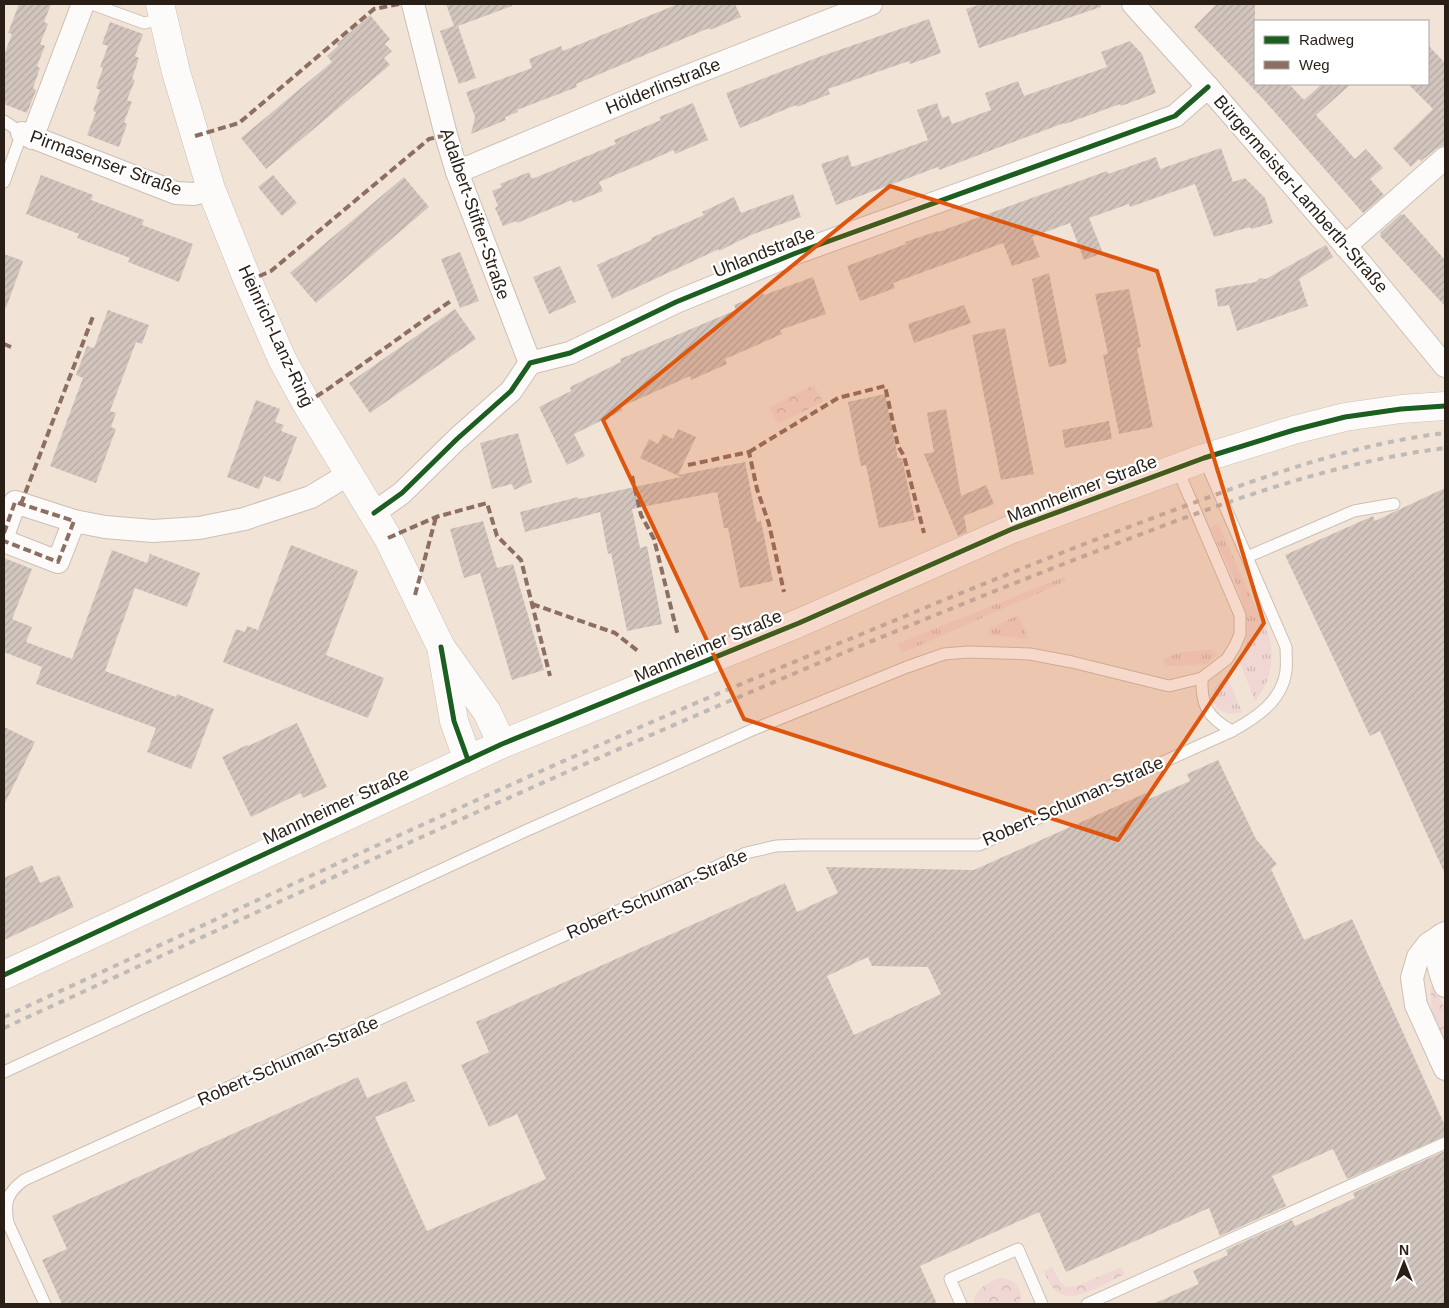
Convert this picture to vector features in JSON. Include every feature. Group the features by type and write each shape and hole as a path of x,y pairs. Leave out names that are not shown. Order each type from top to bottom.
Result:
{"main road":[{"name":"Heinrich-Lanz-Ring","path":"162,11 176,72 211,189 282,359 306,403 374,513 400,561 441,647 487,712 502,744"},
{"name":"Mannheimer Straße","path":"4,975 502,744 790,627 1012,529 1204,458 1294,430 1345,417 1401,409 1445,406"},
{"name":"Heinrich-Lanz-Ring","path":"441,647 454,721 468,760"}],"street":[{"path":"19,131 84,4"},
{"name":"Adalbert-Stifter-Straße","path":"413,4 457,172 530,363"},
{"name":"Hölderlinstraße","path":"457,172 660,86 859,6"},
{"name":"Bürgermeister-Lamberth-Straße","path":"1141,7 1445,366"},
{"name":"Uhlandstraße","path":"530,363 570,353 676,302 796,253 1175,116 1208,86"},
{"name":"Pirmasenser Straße","path":"19,131 176,193 194,194 211,189"},
{"path":"1345,246 1445,158"},
{"path":"374,513 402,493 457,439 511,391 530,363"},
{"path":"4,532 16,502 74,521 105,527 153,530 199,528 244,519 311,497 349,474"},
{"path":"4,541 58,562 74,521"},
{"path":"1443,934 1438,944 1436,955 1439,971 1445,986"},
{"path":"1443,934 1428,944 1418,957 1412,978 1416,1005 1445,1069"}],"lane":[{"path":"92,4 144,23 162,11"},
{"path":"4,182 19,131"},
{"name":"Robert-Schuman-Straße","path":"45,1304 8,1223 6,1211 9,1195 24,1180 746,853 776,846 803,845 979,845 1232,731 1254,718 1269,706 1278,692 1286,673 1286,647 1204,458"},
{"path":"4,1072 428,875 663,769 805,708 944,654 968,652 1030,654 1072,662 1169,686 1202,678 1227,658 1235,646 1240,634 1240,615 1177,468"},
{"path":"1247,557 1354,511 1394,504"},
{"path":"1202,678 1205,707 1217,723 1232,731"},
{"path":"1087,1304 1445,1143"},
{"path":"961,1304 950,1279 1018,1249 1042,1304"}],"highlighted area":[{"path":"890,186 1157,271 1264,623 1118,840 744,719 603,420"}],"green space":[{"path":"814,385 823,402 778,424 769,407"},
{"path":"1218,524 1269,636 1271,645 1272,653 1268,678 1255,701 1239,660 1247,638 1248,626 1245,613 1229,567 1210,528"},
{"path":"1064,577 1066,581 902,653 898,644 907,640"},
{"path":"1018,615 1029,639 988,635 989,629"},
{"path":"1212,650 1217,654 1207,664 1167,666 1163,659 1181,652"},
{"path":"1227,676 1242,712 1232,714 1224,712 1218,709 1214,703 1214,689"},
{"path":"1434,984 1445,1009 1445,1050 1431,1018 1431,986"},
{"path":"1052,1267 1060,1282 1066,1287 1077,1286 1121,1267 1125,1274 1100,1287 1071,1296 1063,1295 1056,1291 1050,1284 1044,1271"},
{"path":"1002,1278 1012,1281 1018,1286 1020,1304 973,1304 974,1298 983,1286"}],"building":[{"path":"19,4 51,4 44,22 48,24 40,44 45,46 37,66 40,68 33,88 36,90 27,113 4,104 4,55 12,34 8,33"},
{"path":"446,4 512,4 512,6 458,26 476,78 459,84 440,31 454,26"},
{"path":"678,4 735,4 741,17 710,30 709,28 576,84 577,87 517,110 518,112 505,117 506,120 471,134 475,117 466,92 532,68 529,59 561,46 563,51"},
{"path":"982,4 1101,4 1101,7 979,48 966,9"},
{"path":"1217,4 1255,4 1254,85 1290,85 1304,100 1321,85 1350,85 1316,115 1355,159 1366,149 1383,168 1370,179 1384,195 1363,213 1264,100 1194,27"},
{"path":"370,15 390,39 385,44 392,51 384,58 390,65 266,169 241,138 332,62 327,56 338,46 337,44"},
{"path":"929,19 941,53 910,64 909,61 828,89 830,94 797,107 796,105 740,128 726,93 816,58"},
{"path":"110,22 143,34 135,56 139,58 132,79 135,80 127,100 132,102 124,122 127,124 119,147 87,135 96,112 93,111 100,90 96,88 103,68 100,67 108,46 102,44"},
{"path":"1130,41 1142,54 1156,93 1121,106 1120,104 1064,123 939,170 938,167 836,205 821,164 848,155 852,167 928,140 917,110 937,103 942,118 949,116 952,124 991,110 985,93 1018,81 1024,96 1107,67 1101,52"},
{"path":"1429,46 1445,63 1445,145 1437,148 1421,161 1419,159 1411,167 1393,148 1433,109 1409,85 1429,85"},
{"path":"693,103 708,140 675,154 674,150 599,182 603,191 573,203 572,200 517,223 516,221 503,226 495,208 498,206 492,191 502,187 500,184 529,172 532,179 616,144 614,140 661,120 659,117"},
{"path":"1221,148 1233,182 1245,178 1265,198 1273,223 1214,237 1195,184 1130,207 1129,204 1089,218 1103,253 1084,260 1070,223 1032,237 1040,257 1012,266 1003,243 893,283 895,288 860,301 847,266 906,244 905,242 938,232 1107,171 1108,174 1156,157 1160,169"},
{"path":"41,175 93,195 91,200 144,220 142,225 193,244 179,282 128,262 130,258 77,238 79,234 26,214"},
{"path":"273,175 297,203 282,216 258,187"},
{"path":"404,177 429,207 316,303 290,273"},
{"path":"793,194 801,217 751,235 612,299 597,265 652,240 651,238 704,215 702,212 734,197 741,213"},
{"path":"1401,214 1404,214 1445,260 1445,306 1380,236 1380,233"},
{"path":"1326,245 1333,257 1299,279 1308,306 1237,331 1229,305 1218,307 1215,289 1256,282 1260,278 1266,279"},
{"path":"460,252 479,301 460,308 441,259"},
{"path":"4,254 23,261 6,308 4,307"},
{"path":"560,266 576,302 549,314 533,277"},
{"path":"1049,273 1067,363 1049,367 1032,279"},
{"path":"813,277 826,314 780,330 782,334 725,359 727,364 691,380 690,376 621,407 623,410 574,434 585,456 567,465 539,407 571,391 570,387 621,362 620,359 736,310 734,305 763,293 764,295"},
{"path":"1129,289 1141,347 1137,348 1153,427 1119,434 1103,355 1108,354 1095,294"},
{"path":"964,305 971,323 914,343 908,324"},
{"path":"455,309 476,339 370,413 349,383"},
{"path":"108,310 149,325 142,344 136,342 110,411 116,413 111,427 116,429 96,483 50,466 83,378 76,375 87,346 94,348"},
{"path":"1005,328 1034,474 1001,480 972,335"},
{"path":"885,394 898,458 902,458 915,520 879,528 866,465 861,466 848,402"},
{"path":"256,400 280,409 275,422 284,425 281,431 297,437 280,482 264,476 259,489 227,477"},
{"path":"946,409 961,496 986,485 994,504 964,516 967,532 958,536 924,454 934,452 927,413"},
{"path":"1109,421 1112,439 1065,448 1062,430"},
{"path":"678,429 696,437 678,475 745,462 757,522 761,521 773,581 740,588 728,528 724,528 717,492 632,509 640,548 647,546 662,624 627,631 611,553 608,554 600,512 525,532 520,512 578,497 579,499 681,477 640,458 649,439 658,444 663,434 673,439"},
{"path":"518,433 532,482 514,490 512,484 492,489 480,443"},
{"path":"1445,488 1445,874 1380,731 1370,736 1285,555 1373,516 1375,521"},
{"path":"483,521 497,568 513,564 544,670 512,680 480,573 464,578 450,529"},
{"path":"291,545 358,571 326,655 384,678 368,718 223,662 236,629 245,632 247,626 258,630"},
{"path":"112,550 147,563 150,554 200,573 187,607 135,588 105,671 176,697 177,694 214,709 191,769 147,752 156,728 36,684 42,667 4,652 4,558 32,569 12,619 32,627 26,642 72,659"},
{"path":"297,723 327,787 303,798 301,793 251,817 222,757"},
{"path":"4,727 35,742 4,805"},
{"path":"1218,760 1256,839 1277,864 1271,869 1304,940 1352,919 1445,1126 1445,1136 1347,1179 1333,1149 1272,1176 1286,1206 1220,1236 1209,1208 1066,1272 1039,1212 920,1266 937,1304 62,1304 42,1260 67,1249 52,1216 358,1077 367,1098 406,1081 415,1101 375,1117 427,1231 546,1179 517,1114 489,1127 461,1065 489,1052 476,1022 785,883 797,912 838,893 826,867 974,870 1146,793 1149,799 1190,781 1187,774","holes":["868,957 872,966 928,967 941,994 854,1035 827,976"]},
{"path":"32,865 40,883 59,875 74,907 4,940 4,878"},
{"path":"1445,1151 1445,1304 1153,1304 1199,1284 1193,1271 1228,1255 1226,1250 1292,1220 1295,1226 1355,1198 1353,1193"}],"railway":[{"path":"4,1017 399,835 638,728 1065,551 1233,488 1293,468 1383,443 1445,433"},
{"path":"4,1028 591,761 828,659 1050,569 1152,530 1296,480 1370,461 1445,448"}],"marked path":[{"path":"195,136 239,123 374,9 399,4"},
{"path":"248,281 271,271 429,139 446,135"},
{"path":"306,403 452,300"},
{"path":"21,504 94,314"},
{"path":"4,344 11,347"},
{"path":"749,452 838,398 885,386 898,446 904,456 924,533"},
{"path":"688,465 749,452 757,489 769,524 784,592"},
{"path":"632,476 641,515 654,539 678,636"},
{"path":"4,533 15,502 74,521 58,562 4,541"},
{"path":"388,538 436,517 487,503 497,536 521,560 550,676"},
{"path":"415,595 436,517"},
{"path":"532,604 615,633 638,651"}],"cycle path":[{"path":"374,513 402,493 457,439 511,391 530,363 570,353 676,302 796,253 1175,116 1208,87"},
{"path":"4,975 502,744 799,623 1012,529 1204,458 1294,430 1345,417 1401,409 1445,406"},
{"path":"441,647 454,721 468,760"}]}
